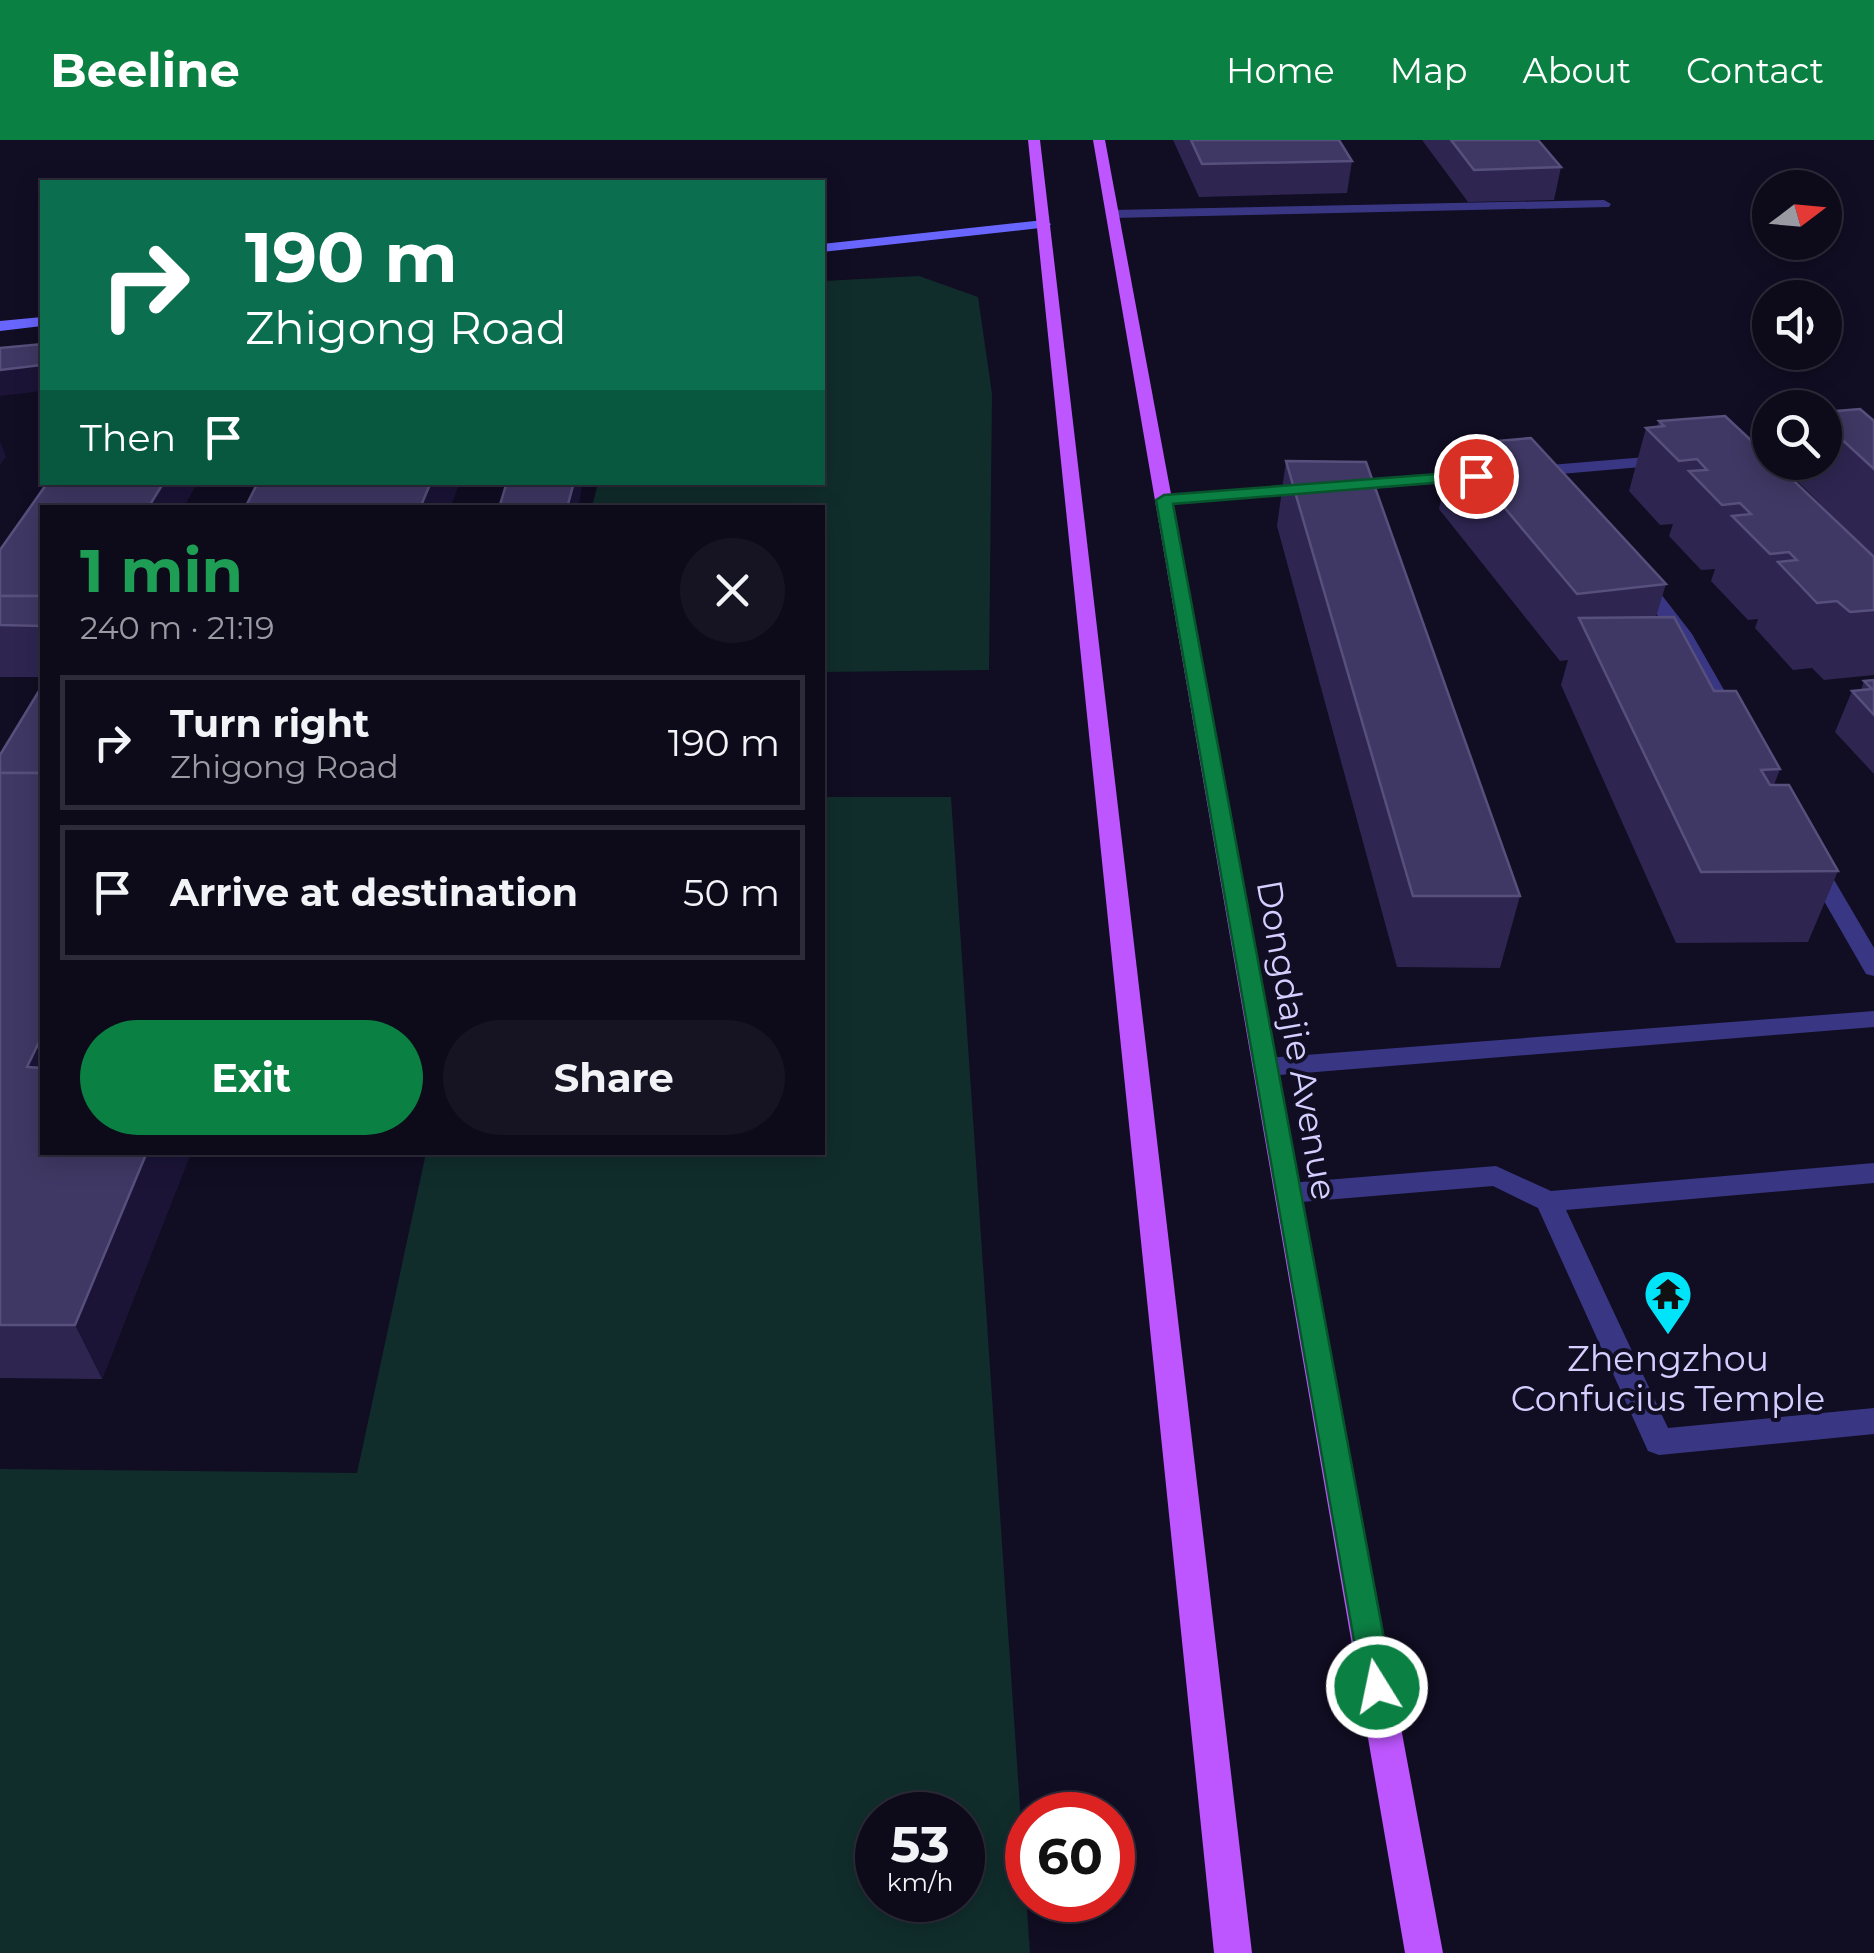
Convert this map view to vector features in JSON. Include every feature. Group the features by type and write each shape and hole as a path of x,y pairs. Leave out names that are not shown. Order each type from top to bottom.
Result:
{"main road":[{"path":"1034,140 1234,1953"},
{"name":"Dongdajie Avenue","path":"1098,140 1424,1953"}],"street":[{"path":"1112,214 1604,204"},
{"path":"825,248 1044,224"},
{"path":"0,326 40,322"},
{"path":"1515,472 1560,477 1692,458"},
{"path":"1164,500 1496,474"},
{"path":"1624,559 1682,634 1740,734"},
{"path":"1797,834 1874,968"},
{"path":"1266,1067 1874,1019"},
{"path":"1289,1193 1496,1176 1548,1201 1874,1173"},
{"path":"1548,1201 1659,1442 1874,1421"}],"green space":[{"path":"919,276 978,297 992,394 989,670 825,672 825,505 592,505 598,485 825,485 825,281"},
{"path":"825,797 951,797 1019,1792 1005,1792 1005,1922 1028,1922 1030,1953 0,1953 0,1469 357,1473 426,1155 825,1155"}],"building":[{"path":"1191,140 1339,140 1352,161 1202,164"},
{"path":"1451,140 1538,140 1561,167 1474,170"},
{"path":"40,344 40,365 0,370 0,348"},
{"path":"1860,409 1874,421 1874,469 1842,440 1842,411"},
{"path":"1725,416 1752,441 1752,480 1793,480 1874,557 1874,610 1850,612 1837,601 1817,603 1778,562 1797,560 1789,552 1770,554 1732,516 1751,514 1740,503 1722,505 1689,471 1707,470 1697,459 1679,461 1646,428 1664,426 1659,421"},
{"path":"1531,438 1666,584 1577,594 1452,445"},
{"path":"1286,461 1366,462 1520,896 1413,896"},
{"path":"46,485 162,485 150,505 40,505 40,596 0,596 0,550"},
{"path":"256,485 430,485 421,505 246,505"},
{"path":"506,485 573,485 568,505 500,505"},
{"path":"0,596 40,596 40,626 0,625"},
{"path":"1674,617 1714,691 1736,691 1780,769 1761,770 1770,785 1789,785 1838,871 1701,872 1579,618"},
{"path":"1874,680 1874,715 1852,691 1872,689 1864,681"},
{"path":"40,689 40,773 0,773 0,755"},
{"path":"0,773 40,773 40,1040 27,1067 40,1068 40,1155 146,1155 75,1325 0,1325"}],"place":[{"name":"Zhengzhou Confucius Temple","path":"1668,1336"}],"route":[{"path":"1377,1687 1164,500 1476,476"}]}
